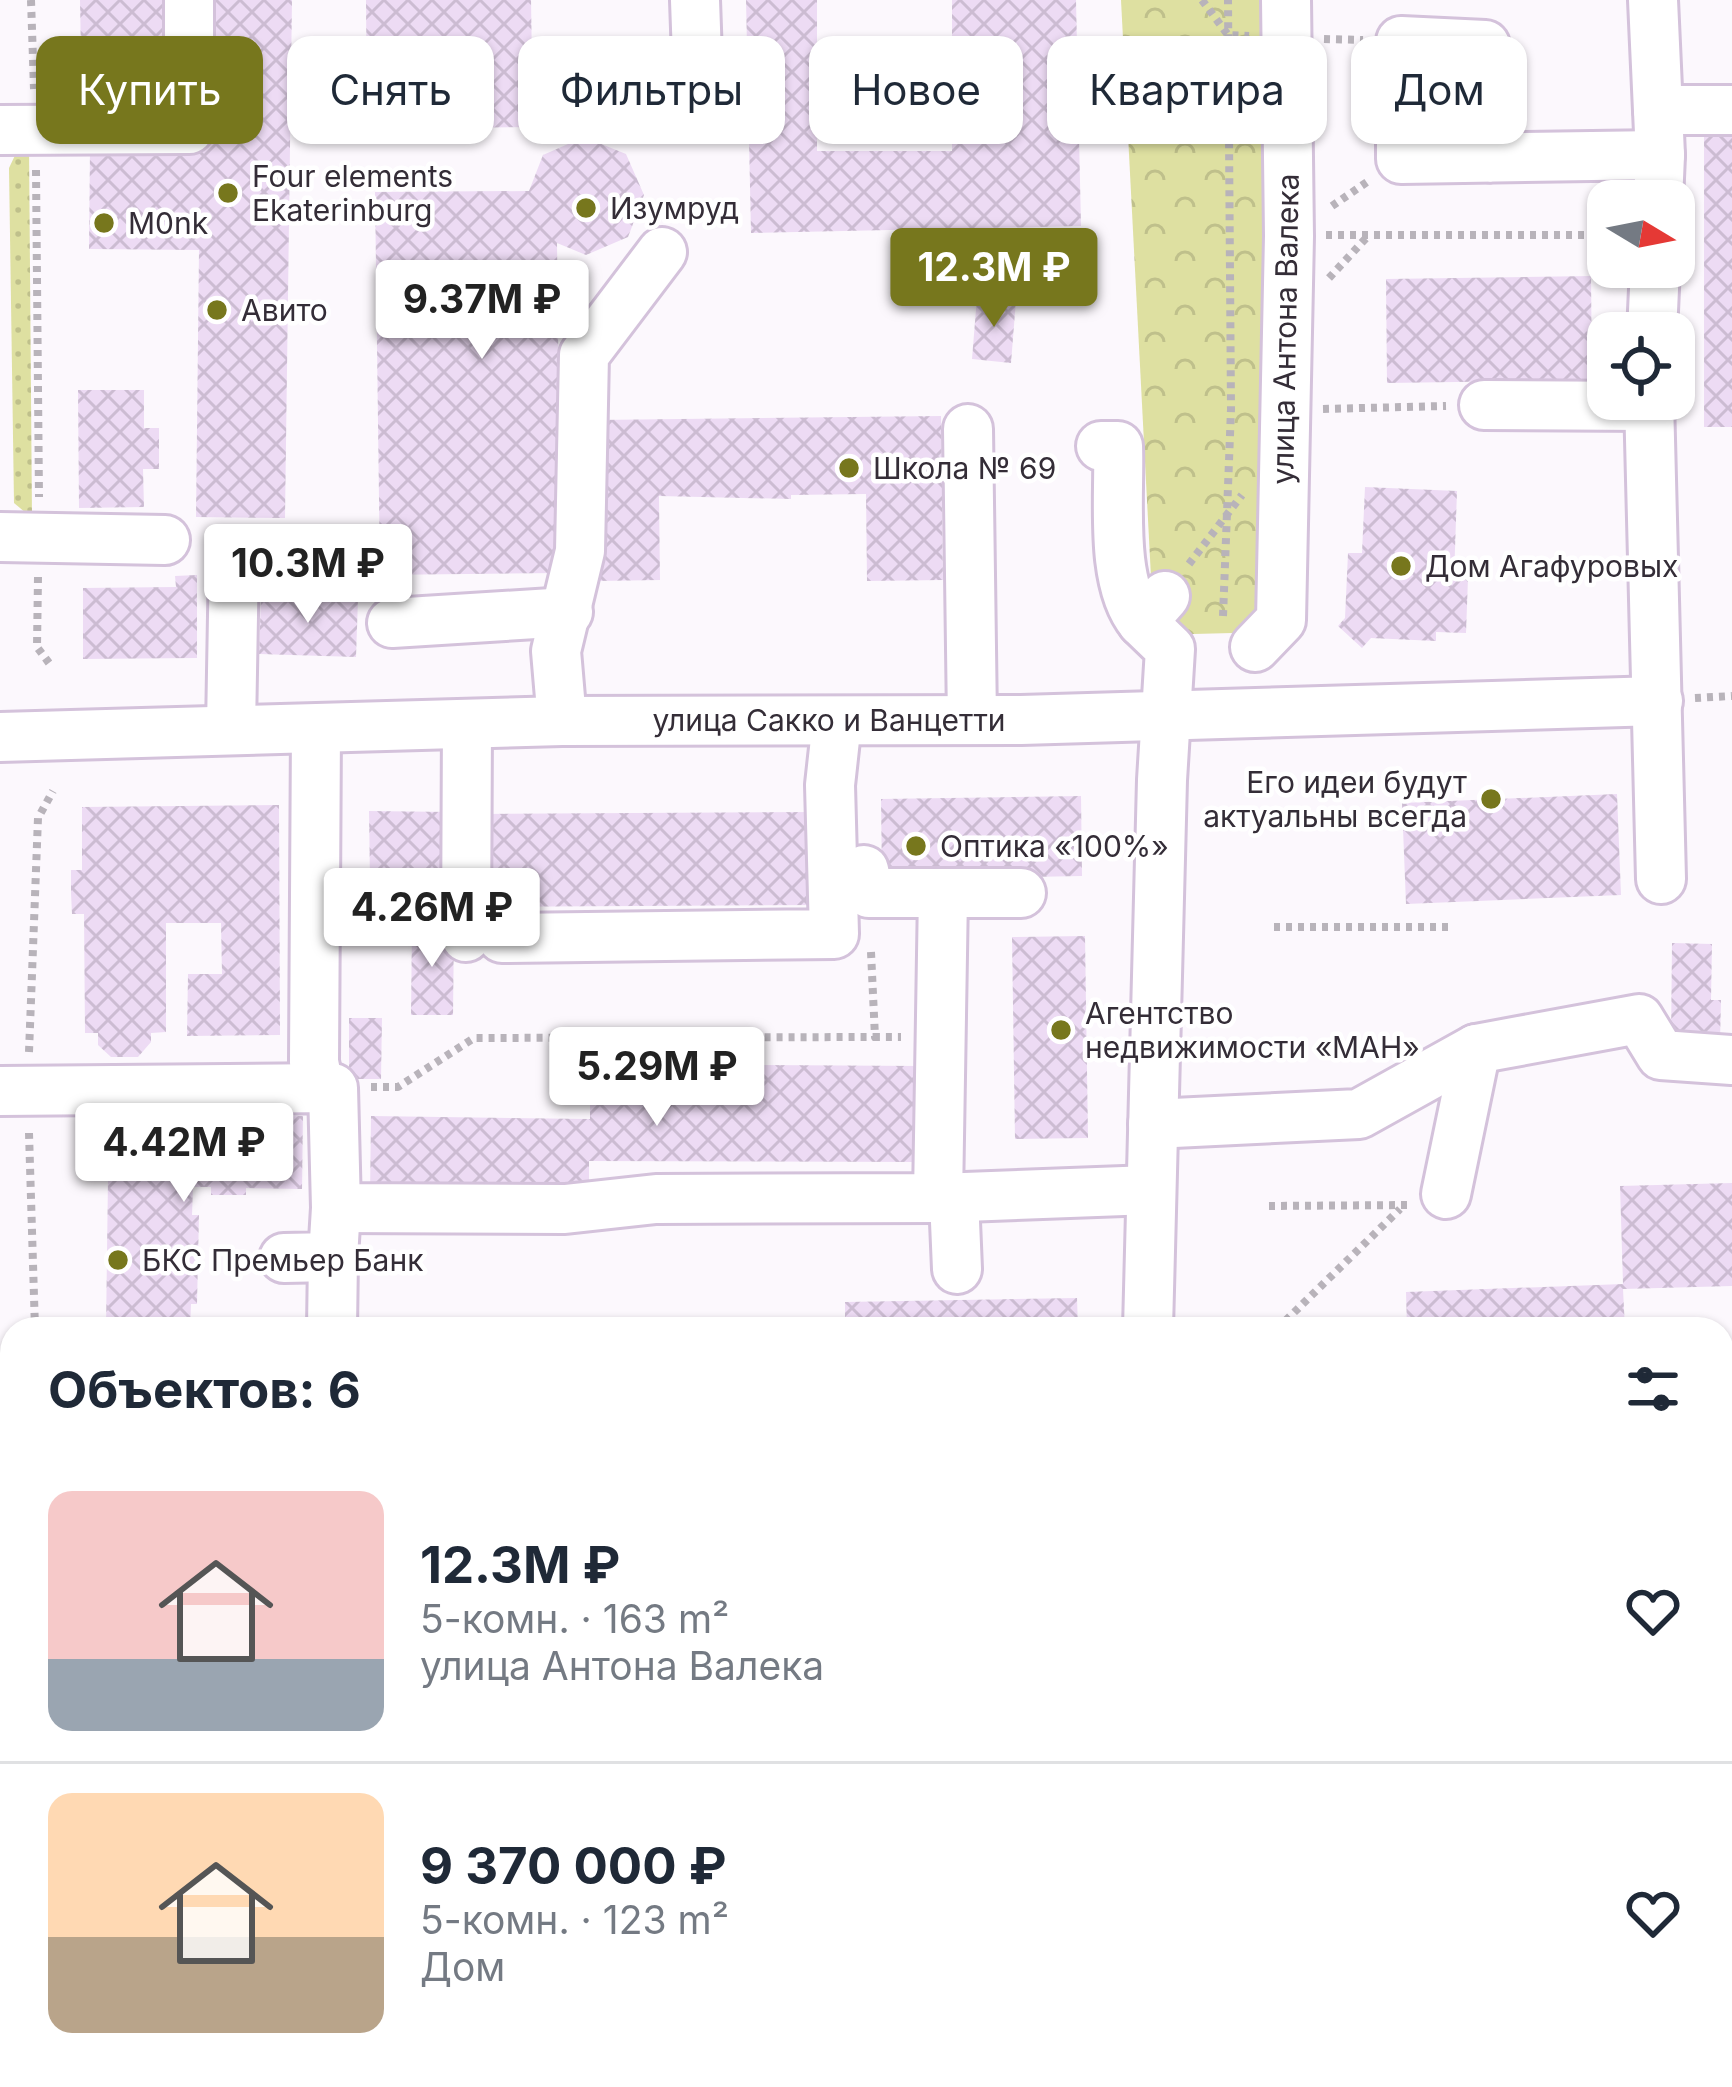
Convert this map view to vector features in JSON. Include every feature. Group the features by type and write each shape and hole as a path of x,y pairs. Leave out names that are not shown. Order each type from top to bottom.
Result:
{"street":[{"path":"18,129 189,129 189,0"},
{"path":"695,0 696,36"},
{"path":"1653,0 1659,155"},
{"name":"улица Антона Валека","path":"1239,634 1281,620 1288,236 1286,19"},
{"path":"1401,144 1401,159 1659,155 1732,110"},
{"path":"1489,144 1490,158"},
{"path":"562,721 556,651 580,551 584,355 662,253"},
{"path":"1484,405 1587,404"},
{"path":"1650,420 1670,700 1661,879"},
{"path":"968,429 972,720"},
{"path":"1101,446 1118,446 1122,580 1129,606 1154,609 1170,649 1148,1317"},
{"path":"20,537 165,540"},
{"path":"231,728 234,559"},
{"path":"392,623 568,612"},
{"name":"улица Сакко и Ванцетти","path":"0,737 562,721 1167,716 1670,700"},
{"path":"467,724 484,938 835,934 830,784 837,721"},
{"path":"333,728 347,878"},
{"path":"332,1317 336,1208 326,1088 314,1062 333,728"},
{"path":"864,871 869,892 1021,893"},
{"path":"943,893 946,1198 957,1269"},
{"path":"1153,1124 1359,1114 1476,1049 1639,1019 1661,1055 1732,1060"},
{"path":"1446,1194 1476,1049"},
{"path":"0,1091 326,1088"},
{"path":"336,1208 565,1209 656,1199 946,1198 1151,1190"},
{"path":"284,1258 333,1257"}],"path":[{"path":"31,0 18,129 20,537 37,647 52,667"},
{"path":"1202,0 1228,35"},
{"path":"1228,0 1231,410 1226,514 1239,634"},
{"path":"1228,35 1286,19 1375,36"},
{"path":"1288,236 1401,159"},
{"path":"1288,236 1587,235"},
{"path":"1231,410 1283,430 1484,405"},
{"path":"1154,609 1283,430"},
{"path":"1670,700 1732,696"},
{"path":"1274,927 1454,927"},
{"path":"326,1088 398,1087 474,1038 875,1037"},
{"path":"1269,1206 1402,1208 1289,1317"}],"green space":[{"path":"1121,0 1310,0 1308,36 1123,36"},
{"path":"1128,144 1302,144 1275,632 1154,635"},
{"path":"29,146 32,518 14,503 9,168 19,147"}],"building":[{"path":"80,0 181,0 181,36 81,36"},
{"path":"201,0 292,0 292,36 287,36 285,518 196,517 199,250 89,249 90,148 263,144 263,36 201,36"},
{"path":"366,0 531,0 532,36 518,36 518,127 494,127 494,36 366,36"},
{"path":"746,0 817,0 817,36 809,36 809,144 817,144 817,151 952,151 952,144 1023,144 1023,36 952,36 952,0 1076,0 1077,36 1047,36 1047,144 1079,144 1081,226 751,233 749,144 785,144 785,36 747,36"},
{"path":"1704,131 1732,131 1732,427 1704,427"},
{"path":"568,144 601,144 626,154 644,195 628,237 586,255 557,243 561,573 380,575 375,192 529,191 543,155"},
{"path":"1587,276 1591,312 1587,312 1587,380 1387,383 1386,279"},
{"path":"977,297 1016,300 1011,363 972,359"},
{"path":"78,390 144,390 144,428 159,428 159,469 143,469 144,507 79,508"},
{"path":"941,416 949,508 942,508 943,580 867,581 866,494 791,495 791,499 659,496 660,580 598,581 596,420"},
{"name":"Дом Агафуровых","path":"1365,487 1457,491 1454,578 1468,578 1466,633 1436,632 1436,641 1371,638 1362,648 1338,626 1345,618 1348,553 1362,553"},
{"path":"197,575 197,658 83,659 83,588 176,587 175,576"},
{"path":"261,596 358,599 356,657 259,654"},
{"path":"1617,794 1621,895 1406,904 1402,803"},
{"path":"1081,796 1082,876 882,880 881,799"},
{"path":"279,805 280,1035 187,1036 188,974 222,974 221,923 166,923 166,1032 151,1033 151,1042 138,1057 111,1057 98,1045 98,1033 85,1033 84,914 72,914 71,893 71,870 82,870 82,807"},
{"path":"369,811 451,812 453,883 370,882"},
{"path":"816,812 816,905 482,907 482,814"},
{"path":"412,925 454,926 453,1015 411,1015"},
{"path":"1085,936 1088,1138 1015,1139 1012,937"},
{"path":"1672,943 1712,944 1711,1000 1721,1000 1720,1042 1671,1041"},
{"path":"349,1018 382,1018 381,1079 349,1079"},
{"path":"590,1064 921,1066 920,1162 589,1161 589,1199 370,1197 371,1116 590,1119"},
{"path":"133,1114 303,1116 302,1189 246,1188 246,1195 211,1195 211,1187 193,1187 192,1215 199,1215 197,1304 191,1304 190,1317 106,1317 108,1178 132,1178"},
{"path":"1732,1183 1732,1286 1623,1289 1624,1317 1407,1317 1406,1292 1623,1284 1620,1186"},
{"path":"1077,1298 1078,1317 845,1317 845,1302"}],"place":[{"name":"Four elements Ekaterinburg","path":"228,193"},
{"name":"Изумруд","path":"586,208"},
{"name":"M0nk","path":"104,223"},
{"name":"Авито","path":"217,310"},
{"name":"Школа № 69","path":"849,468"},
{"name":"Дом Агафуровых","path":"1401,566"},
{"name":"Его идеи будут актуальны всегда","path":"1491,799"},
{"name":"Оптика «100%»","path":"916,846"},
{"name":"Агентство недвижимости «МАН»","path":"1061,1030"},
{"name":"БКС Премьер Банк","path":"118,1260"}]}
